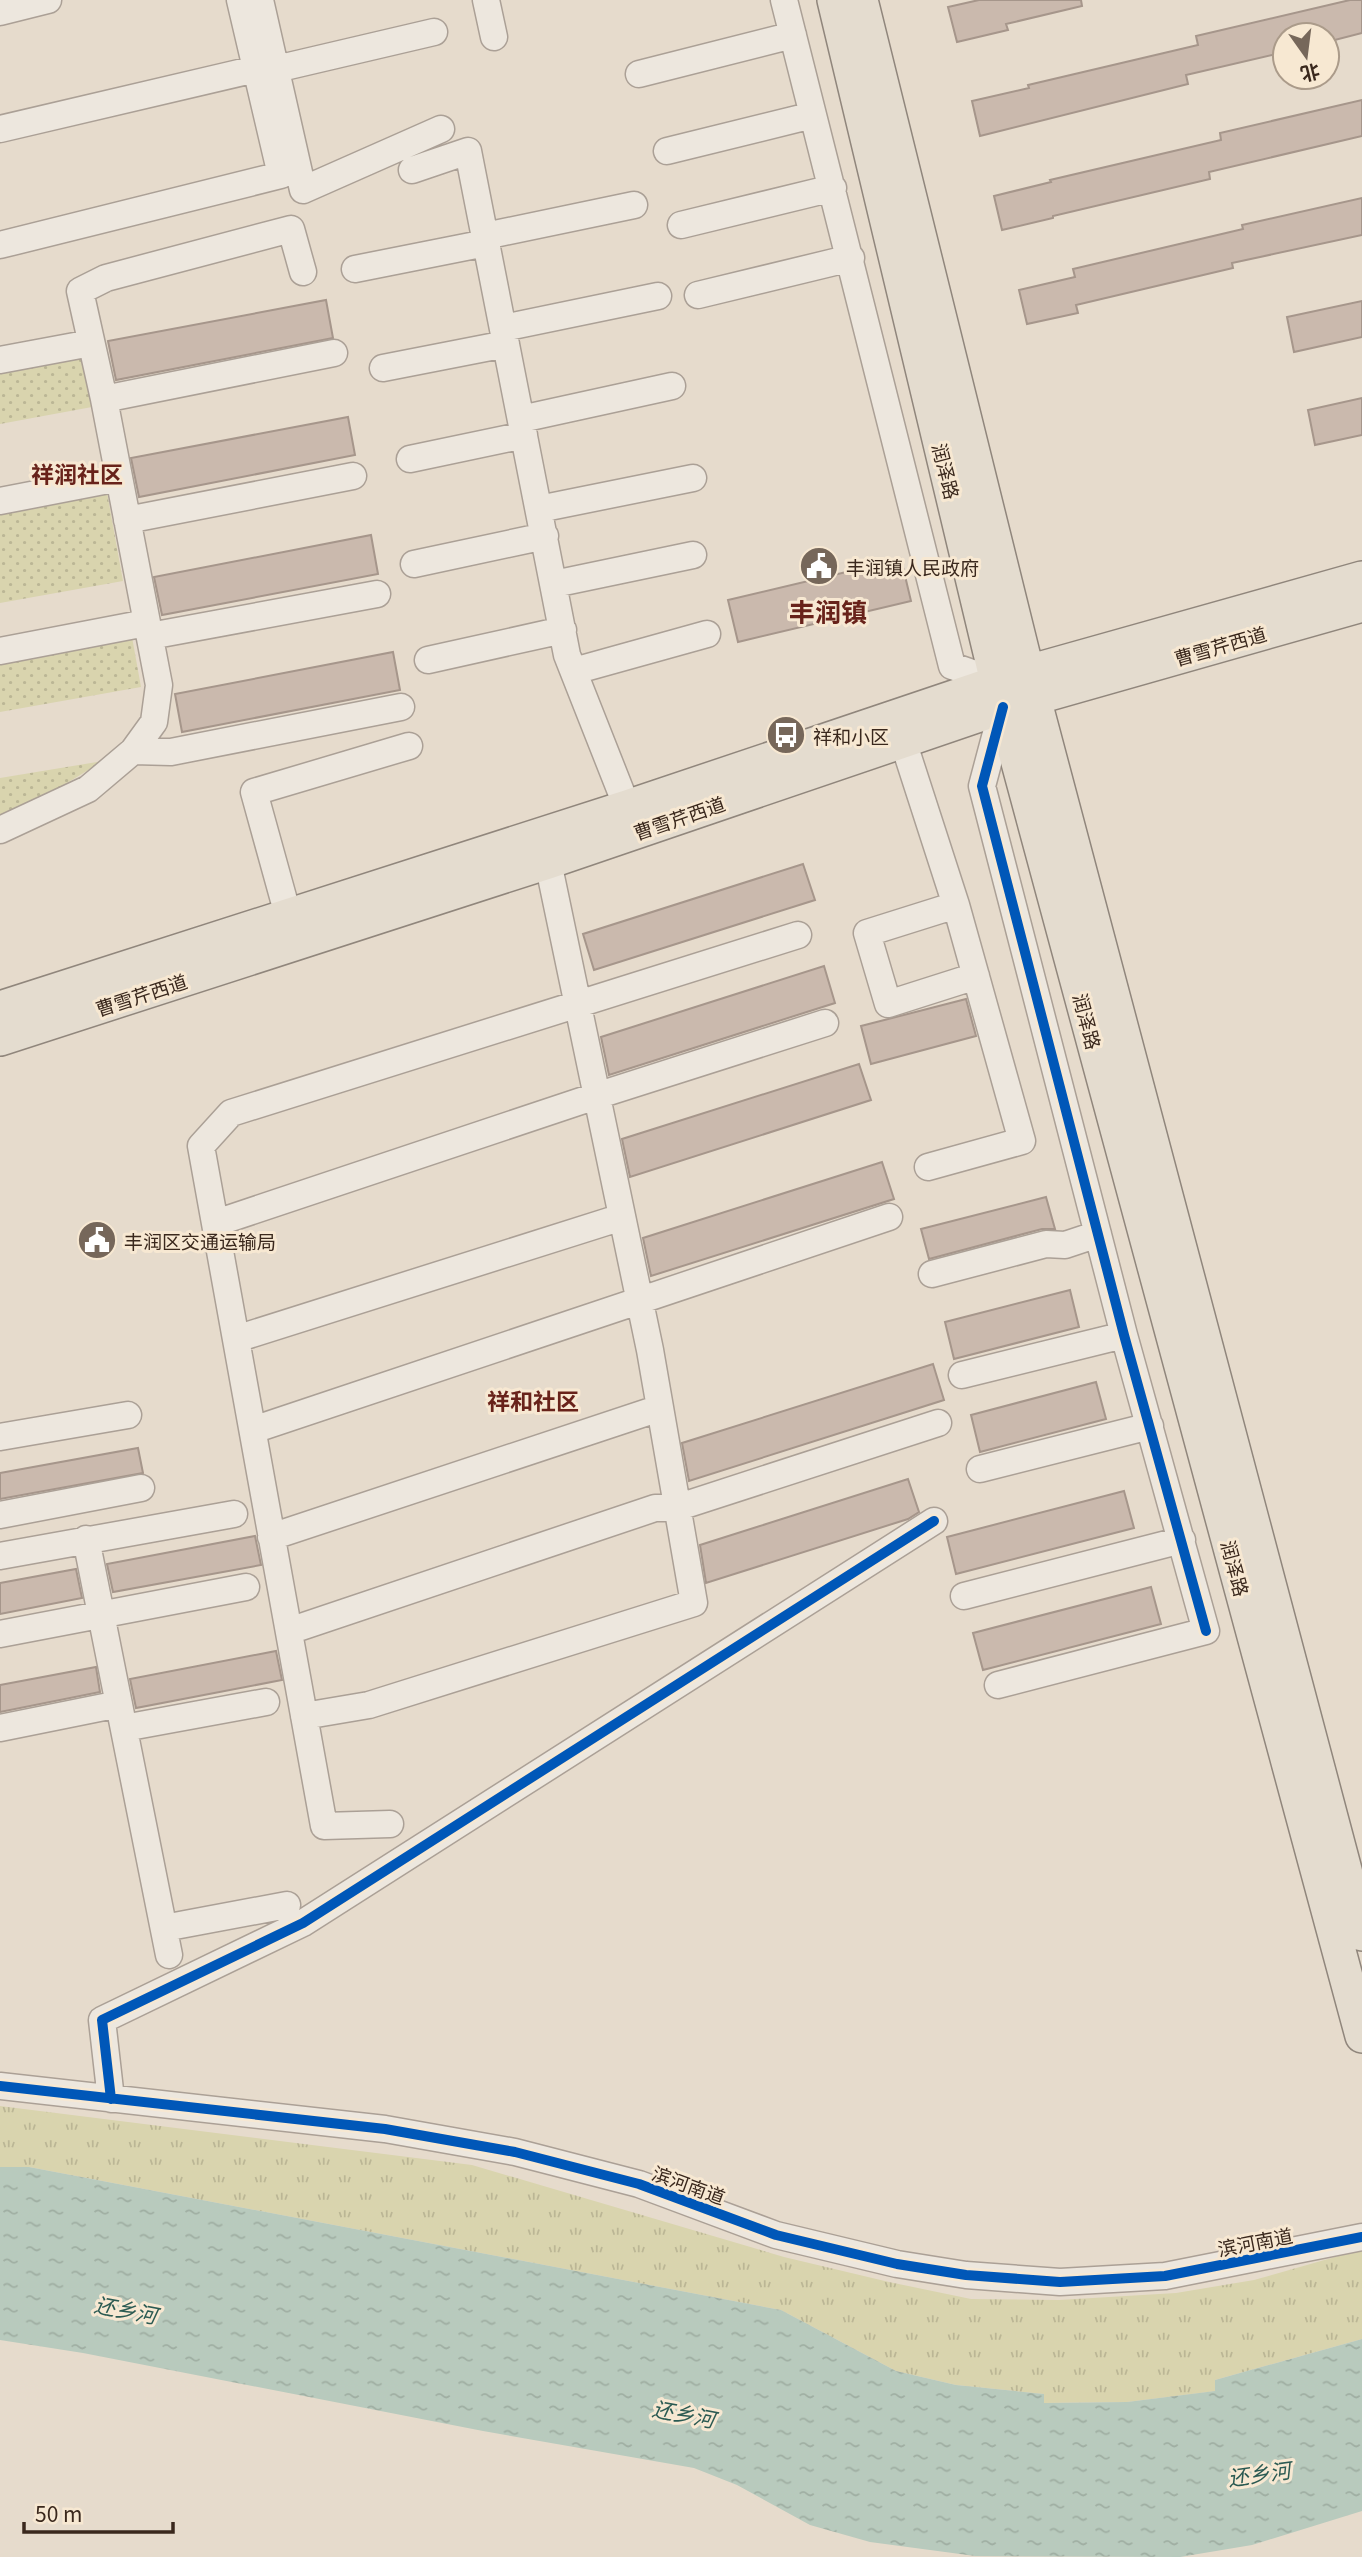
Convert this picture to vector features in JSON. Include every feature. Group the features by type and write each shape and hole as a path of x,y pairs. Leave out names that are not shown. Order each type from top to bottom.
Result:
{"main road":[{"name":"润泽路","path":"834,0 1016,689 1362,2036"},
{"name":"润泽路","path":"861,0 1016,689 1362,1934"},
{"name":"曹雪芹西道","path":"2,1001 1016,689 1362,578"},
{"name":"曹雪芹西道","path":"0,1039 548,862 902,741 1016,689 1362,605"}],"street":[{"path":"0,12 48,0"},
{"path":"240,0 266,69 303,190 441,129"},
{"path":"0,245 281,175 266,69 260,0"},
{"path":"486,0 494,37"},
{"path":"784,0 952,666 1016,689 982,786 1124,1335 1206,1631 998,1685"},
{"path":"0,129 434,32"},
{"path":"639,74 793,35"},
{"path":"667,151 813,115"},
{"path":"412,170 468,151 563,630 573,671 627,807"},
{"path":"681,225 833,188"},
{"path":"355,269 634,205"},
{"path":"0,830 89,789 133,751 154,722 159,685 104,399 80,291 106,278 291,229 303,272"},
{"path":"698,295 851,258"},
{"path":"383,368 658,296"},
{"path":"0,360 91,343"},
{"path":"104,399 334,353"},
{"path":"410,459 672,386"},
{"path":"127,520 353,476"},
{"path":"0,501 119,478"},
{"path":"539,509 693,478"},
{"path":"414,564 545,536"},
{"path":"554,584 693,555"},
{"path":"0,651 377,594"},
{"path":"428,660 563,630"},
{"path":"573,671 707,634"},
{"path":"133,751 171,752 401,706"},
{"path":"902,741 956,905 1022,1141 928,1167"},
{"path":"288,915 254,792 410,746"},
{"path":"304,1716 369,1705 694,1603 639,1301 548,862"},
{"path":"956,905 867,933 888,1004 976,976"},
{"path":"390,1824 324,1826 201,1146 232,1113 798,934"},
{"path":"216,1223 825,1023"},
{"path":"236,1339 622,1217"},
{"path":"253,1430 889,1217"},
{"path":"932,1274 1046,1244 1065,1245 1098,1234"},
{"path":"962,1375 1124,1335"},
{"path":"271,1536 660,1408"},
{"path":"0,1437 128,1415"},
{"path":"289,1631 654,1508 676,1508 939,1423"},
{"path":"980,1469 1150,1426"},
{"path":"0,1515 141,1488"},
{"path":"0,1556 234,1514"},
{"path":"110,2099 102,2020 303,1923 934,1521"},
{"path":"86,1539 169,1955"},
{"path":"964,1596 1182,1540"},
{"path":"0,1634 246,1587"},
{"path":"0,1728 266,1702"},
{"path":"164,1928 287,1905"},
{"name":"滨河南道","path":"0,2086 385,2129 515,2152 639,2184 776,2235 897,2264 966,2275 1060,2282 1165,2276 1362,2237"}],"green space":[{"path":"83,357 92,407 0,424 0,372"},
{"path":"106,487 123,581 0,603 0,507"},
{"path":"132,637 141,687 0,712 0,660"},
{"path":"103,761 18,813 0,818 0,778"},
{"path":"0,2106 472,2165 784,2257 971,2299 1059,2300 1176,2293 1254,2280 1362,2251 1362,2339 1215,2380 1216,2391 1127,2402 1044,2403 1044,2394 956,2385 896,2371 781,2310 29,2167 0,2167"}],"water":[{"name":"还乡河","path":"0,2167 29,2167 781,2310 896,2371 956,2385 1044,2394 1044,2403 1127,2402 1215,2391 1215,2380 1362,2339 1362,2511 1252,2545 1180,2557 975,2556 870,2542 810,2525 737,2485 694,2468 483,2431 83,2353 0,2340"}],"building":[{"path":"979,0 1081,0 1082,6 1006,24 1008,30 957,42 948,7"},
{"path":"1350,0 1362,0 1362,33 1341,38 1341,21 1271,21 1271,55 1186,75 1188,84 980,136 972,101 1198,45 1196,36"},
{"path":"1362,100 1362,136 1209,172 1210,179 1002,230 994,196 1051,182 1050,180 1221,140 1220,133"},
{"path":"1362,198 1362,235 1232,263 1233,268 1076,305 1078,313 1027,324 1019,290 1075,277 1073,269 1243,229 1242,225"},
{"path":"326,300 333,338 116,380 108,341"},
{"path":"1362,301 1362,337 1294,352 1287,317"},
{"path":"1362,398 1362,435 1315,445 1308,410"},
{"path":"348,417 355,455 139,497 131,458"},
{"path":"371,535 378,574 162,615 154,577"},
{"name":"丰润镇人民政府","path":"901,559 911,601 738,642 728,600"},
{"path":"393,652 400,690 182,732 175,694"},
{"path":"803,864 815,900 594,970 583,934"},
{"path":"824,966 835,1003 609,1075 601,1037"},
{"path":"966,999 976,1036 871,1064 861,1026"},
{"path":"859,1064 871,1100 630,1177 622,1139"},
{"path":"882,1162 894,1199 651,1276 643,1238"},
{"path":"1046,1197 1055,1229 1042,1229 929,1259 921,1229"},
{"path":"1070,1290 1079,1327 954,1359 945,1322"},
{"path":"933,1364 944,1400 689,1481 682,1443"},
{"path":"1096,1382 1106,1419 980,1452 971,1415"},
{"path":"138,1448 143,1473 0,1499 0,1473"},
{"path":"908,1479 919,1512 908,1519 706,1583 700,1545"},
{"path":"1124,1491 1134,1528 956,1574 947,1537"},
{"path":"255,1536 261,1565 113,1592 107,1564"},
{"path":"76,1569 82,1598 0,1614 0,1583"},
{"path":"1151,1587 1161,1624 983,1670 973,1633"},
{"path":"276,1651 282,1680 136,1708 130,1679"},
{"path":"96,1667 100,1692 0,1712 0,1685"}],"cycle path":[{"path":"1003,707 982,786 1124,1335 1206,1631"},
{"path":"111,2099 102,2020 303,1923 934,1521"},
{"path":"0,2086 385,2129 515,2152 639,2184 776,2235 897,2264 966,2275 1060,2282 1165,2276 1362,2237"}],"place":[{"name":"丰润镇人民政府","path":"819,566"},
{"name":"祥和小区","path":"786,735"},
{"name":"丰润区交通运输局","path":"97,1240"}],"district":[{"name":"祥润社区","path":"77,473"},
{"name":"丰润镇","path":"828,610"},
{"name":"祥和社区","path":"533,1400"}]}
